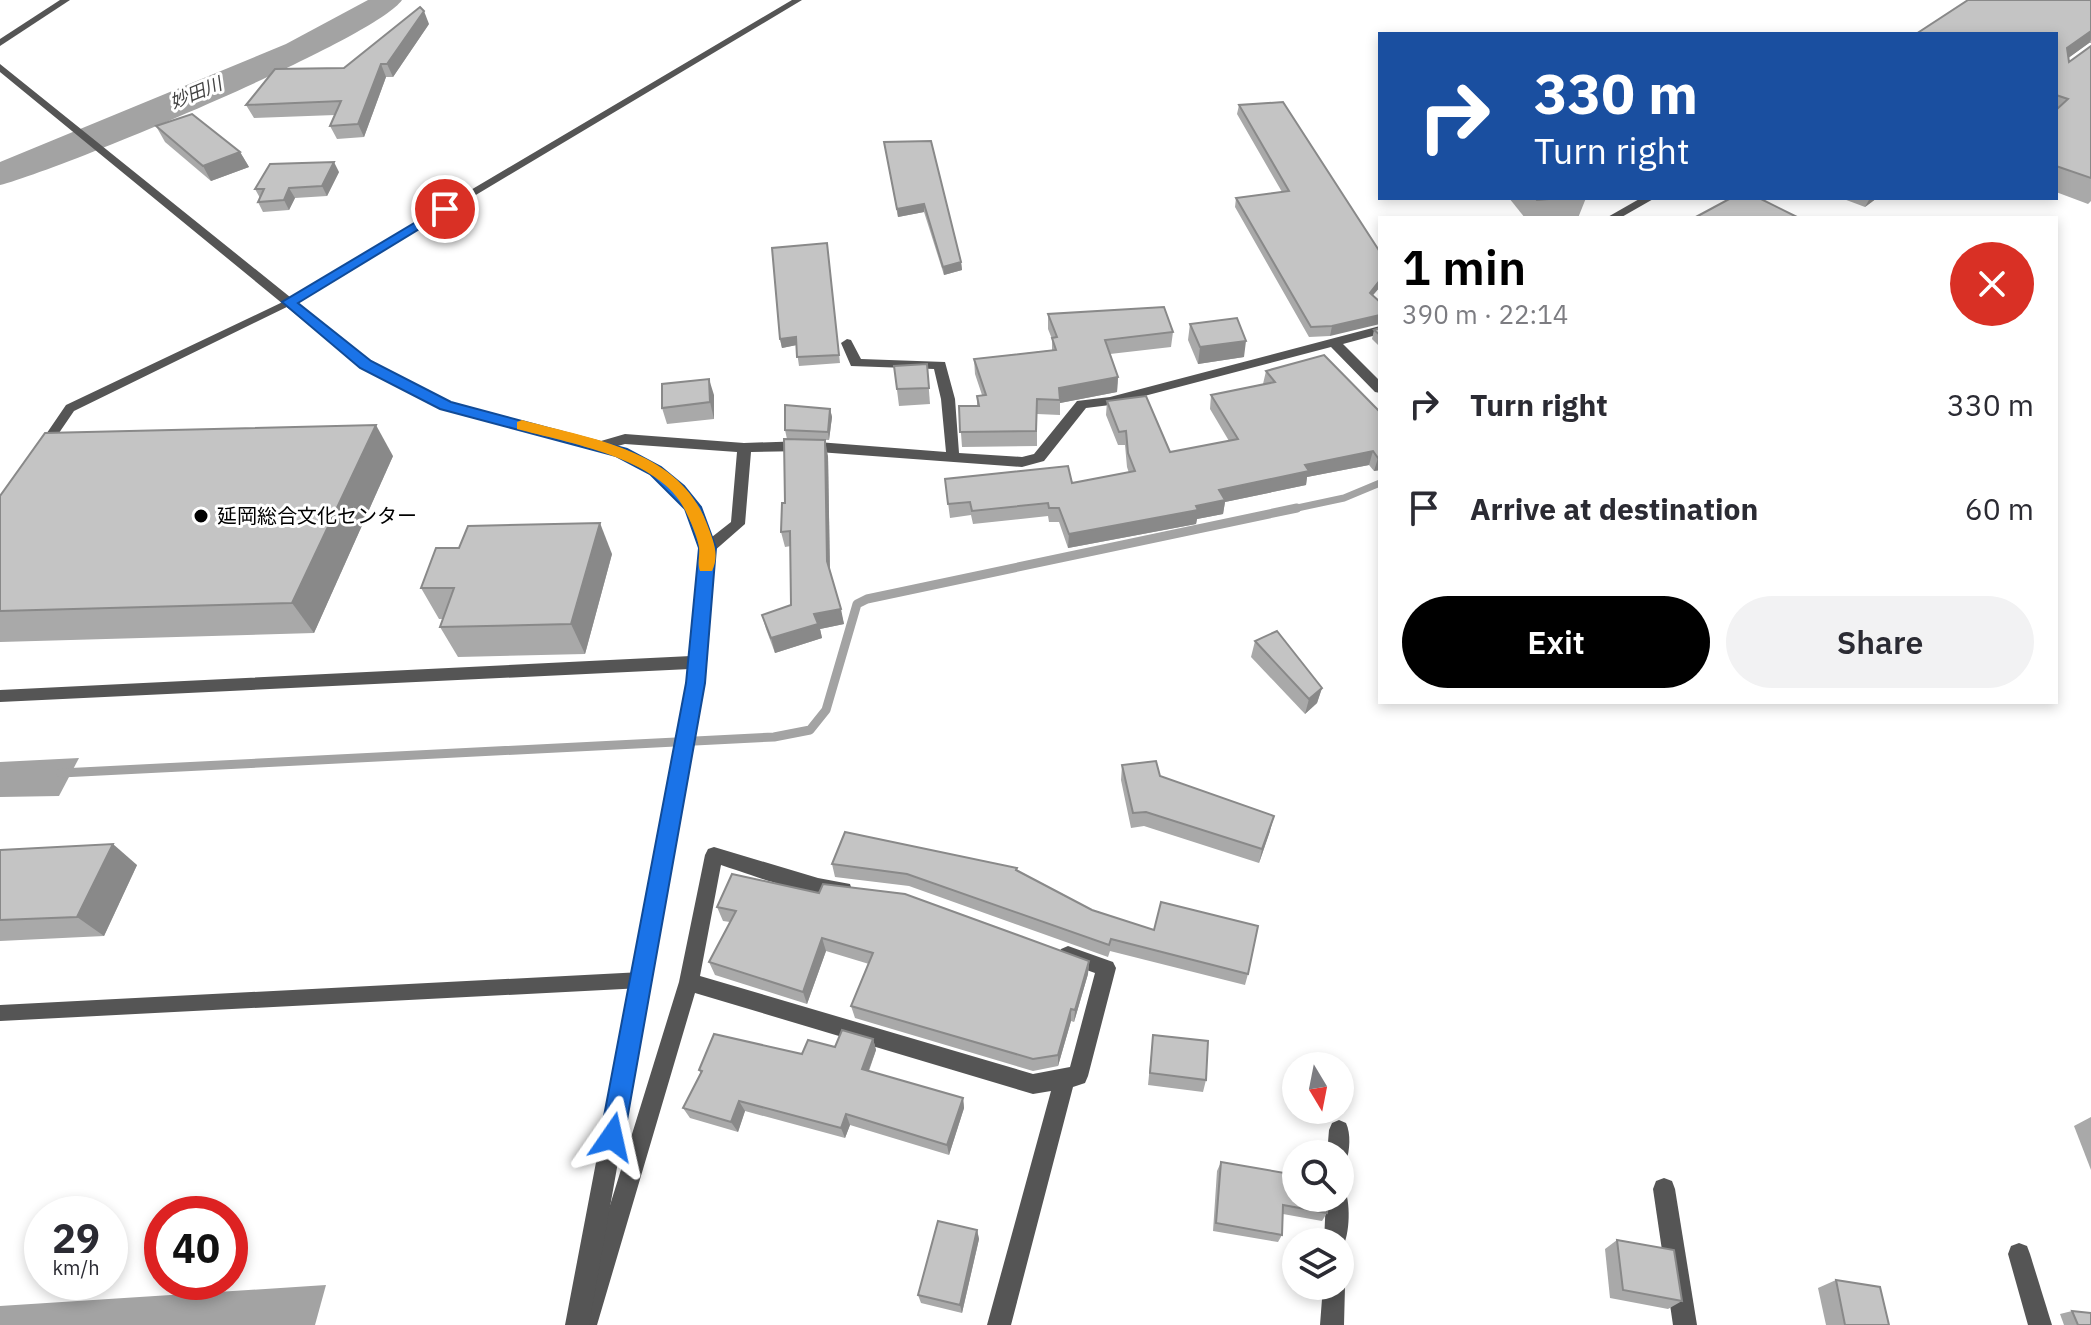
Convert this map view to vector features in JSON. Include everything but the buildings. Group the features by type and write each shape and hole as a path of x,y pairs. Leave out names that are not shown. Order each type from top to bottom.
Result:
{"street":[{"path":"0,43 66,0"},
{"path":"289,302 798,0"},
{"path":"0,67 365,364 446,405 622,453 655,471 679,490 693,507 708,548 699,662 577,1325"},
{"path":"1616,216 1645,200"},
{"path":"599,446 625,439 744,448 805,446 1022,462 1039,458 1082,404 1110,401 1378,331"},
{"path":"1334,342 1378,387"},
{"path":"847,343 856,363 940,365 948,399 953,458"},
{"path":"708,548 738,524 744,448"},
{"path":"0,696 699,662"},
{"path":"585,1325 689,982 714,855 818,886 865,893"},
{"path":"689,982 1033,1084 1078,1076 1106,968 1050,948"},
{"path":"999,1325 1065,1078"},
{"path":"1339,1130 1339,1140"},
{"path":"1664,1189 1685,1325"},
{"path":"2019,1254 2040,1325"},
{"path":"1332,1325 1333,1300"}],"lane":[{"path":"35,458 70,408 289,302"},
{"path":"0,1013 642,980"}],"shaded area":[{"path":"79,758 59,796 0,797 0,762"},
{"path":"326,1285 315,1325 0,1325 0,1306 144,1297 144,1300 248,1300 248,1290"}],"waterway":[{"name":"妙田川","path":"0,174 297,51 352,23 387,0"},
{"path":"1288,510 1344,498 1378,484"},
{"path":"61,773 774,737 810,730 826,710 857,604 867,599 1297,508"}],"slow traffic":[{"path":"522,425 622,453 655,471 679,490 693,507 708,548 706,567"}],"place":[{"name":"延岡総合文化センター","path":"201,516"}],"route":[{"path":"445,209 289,302 365,364 446,405 622,453 655,471 679,490 693,507 708,548 699,662 612,1137"}]}
